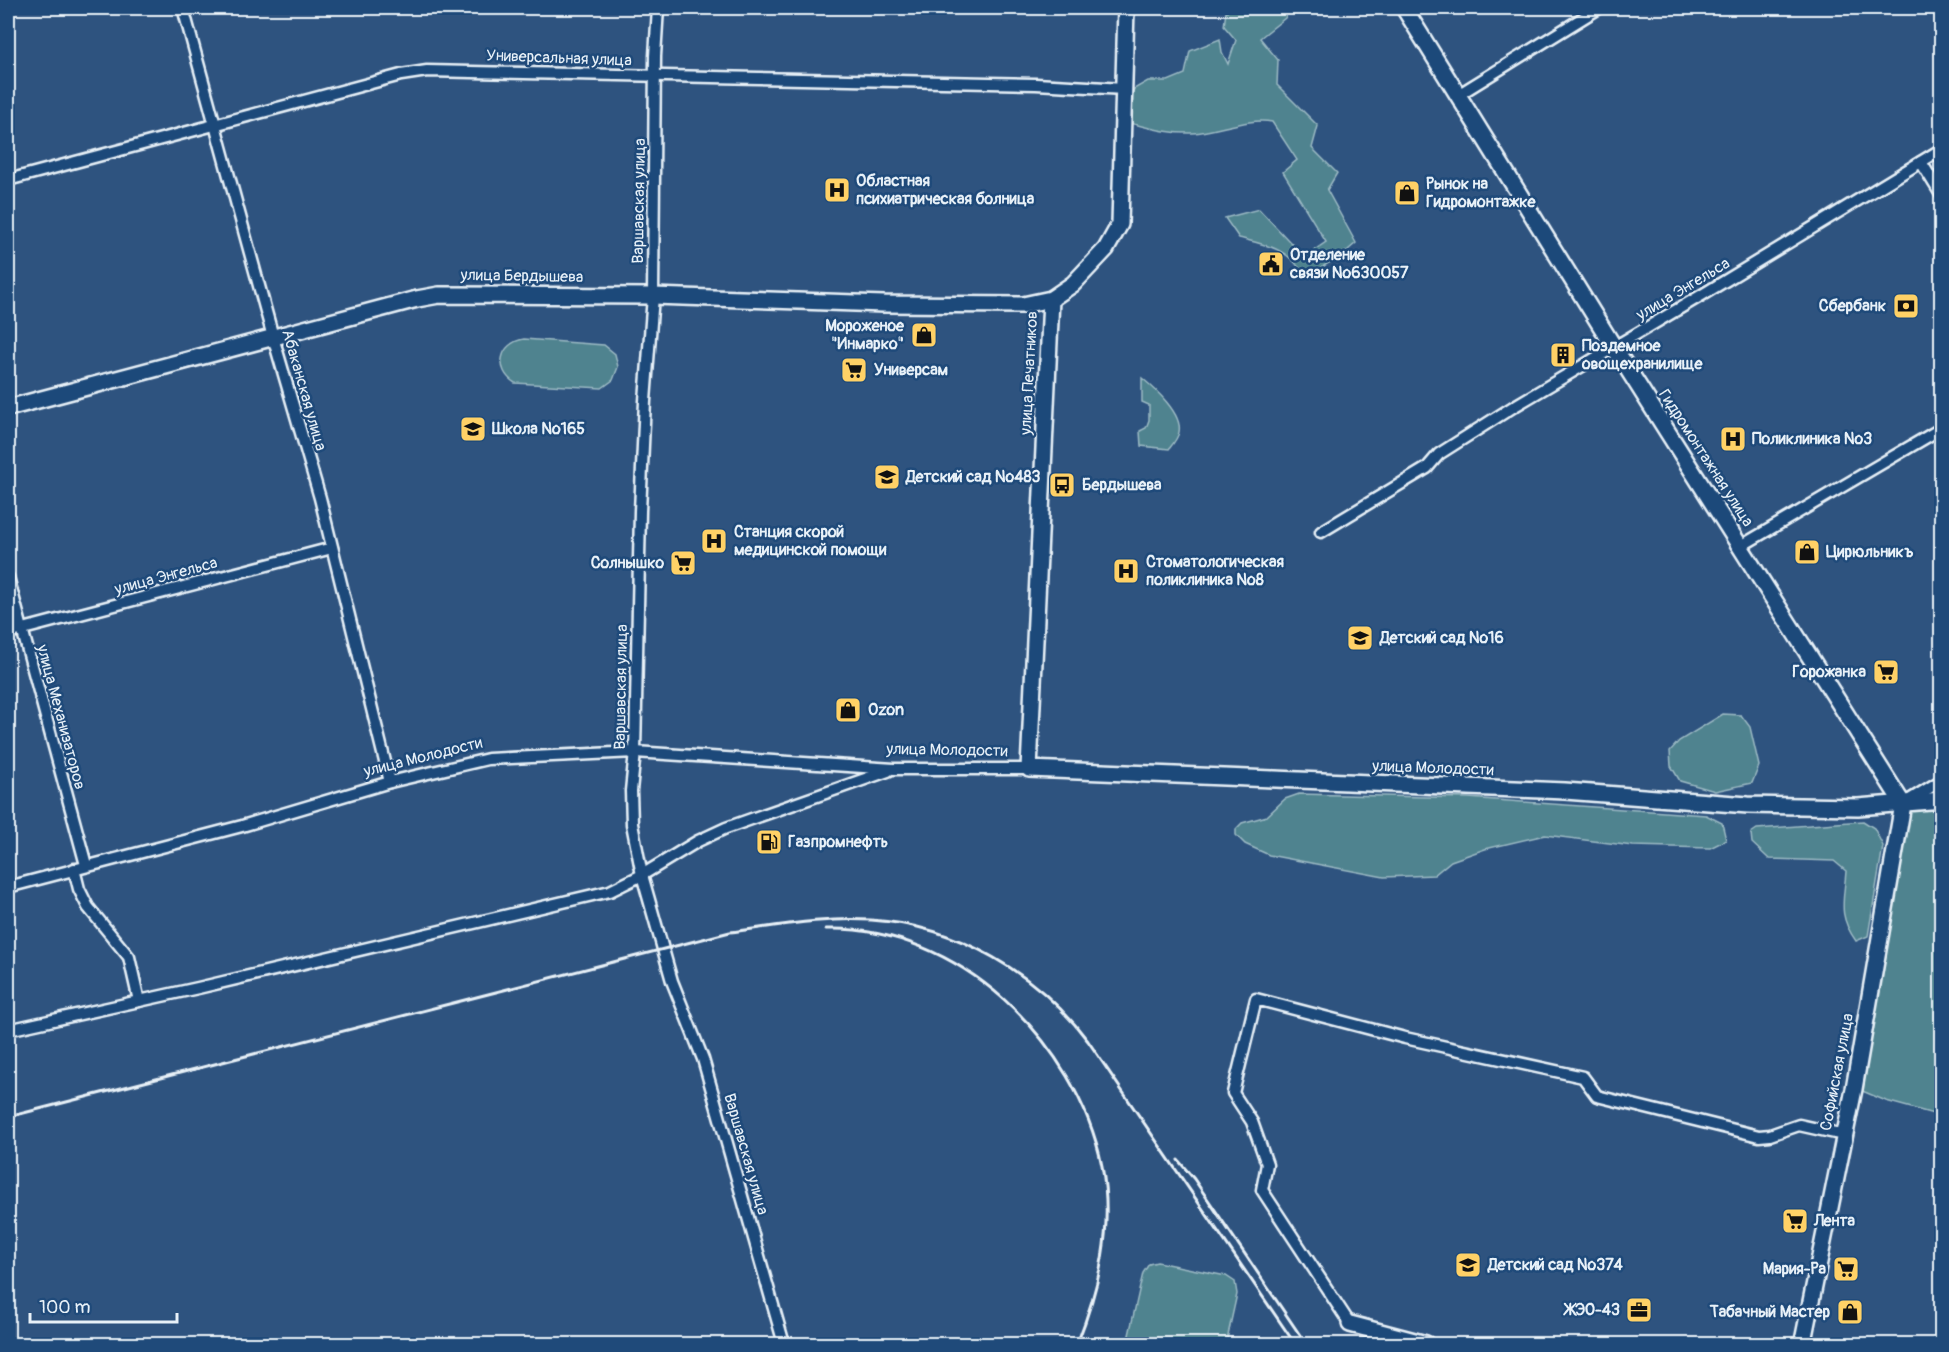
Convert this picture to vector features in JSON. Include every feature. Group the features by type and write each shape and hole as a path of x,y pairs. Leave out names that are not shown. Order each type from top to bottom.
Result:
{"street":[{"name":"Абаканская улица","path":"183,8 273,337 320,498 390,782"},
{"name":"Варшавская улица","path":"658,8 655,76 653,296 645,390 640,511 631,791 632,825 642,875 672,981 703,1059 784,1344"},
{"name":"улица Печатников","path":"1029,769 1051,299 1073,284 1092,265 1106,249 1120,224 1126,8"},
{"name":"Гидромонтажная улица","path":"1404,8 1614,347 1903,804"},
{"path":"1458,95 1599,8"},
{"name":"Универсальная улица","path":"8,180 215,123 401,75 427,71 1036,84 1124,89"},
{"name":"улица Энгельса","path":"1321,532 1427,468 1439,454 1459,440 1941,149"},
{"path":"1921,162 1941,196"},
{"name":"улица Бердышева","path":"8,408 439,295 653,296 884,304 1023,304 1051,299"},
{"path":"1741,546 1941,428"},
{"name":"улица Энгельса","path":"8,633 332,548"},
{"name":"улица Механизаторов","path":"8,577 86,865"},
{"name":"улица Молодости","path":"8,887 242,826 390,782 488,759 634,752 894,769 1029,769 1565,791 1748,805 1858,807 1941,800"},
{"path":"8,1030 610,891 642,875 698,840 894,769"},
{"path":"1903,804 1941,780"},
{"name":"Софийская улица","path":"1805,1344 1803,1341 1854,1089 1903,804"},
{"path":"74,869 79,889 88,907 129,957 139,1001"},
{"path":"1426,1344 1350,1324 1262,1190 1267,1164 1252,1122 1233,1093 1256,999 1405,1038 1583,1077 1597,1096 1758,1136 1770,1135 1799,1125 1844,1135"}],"green space":[{"path":"1230,8 1289,8 1285,18 1260,38 1278,60 1277,85 1318,126 1312,148 1337,173 1327,190 1356,243 1341,256 1305,277 1293,260 1285,254 1268,246 1239,238 1225,218 1259,209 1304,257 1326,242 1283,172 1297,160 1272,122 1254,121 1193,133 1176,133 1129,123 1126,108 1134,89 1148,81 1168,81 1185,74 1190,51 1220,39 1222,52 1228,64 1236,40 1224,26 1226,12"},
{"path":"524,339 604,345 615,354 618,367 613,380 602,388 515,383 504,371 502,358 509,346"},
{"path":"1142,378 1166,402 1177,417 1179,432 1169,449 1141,446 1140,431 1146,428 1149,420 1149,405 1142,402"},
{"path":"1723,714 1741,715 1750,727 1759,766 1752,783 1715,791 1680,781 1671,766 1670,751 1679,741"},
{"path":"1299,794 1468,798 1706,815 1722,823 1726,840 1710,848 1633,846 1545,835 1485,849 1451,861 1434,875 1384,877 1269,855 1245,844 1236,835 1236,829 1242,823 1267,816 1285,799"},
{"path":"1915,809 1941,811 1941,1116 1886,1101 1860,1090 1906,815"},
{"path":"1863,821 1874,828 1883,846 1868,936 1856,941 1846,923 1843,908 1846,871 1834,861 1769,859 1752,843 1751,833 1757,829"},
{"path":"1157,1262 1226,1276 1235,1282 1237,1294 1226,1344 1127,1344 1143,1273 1149,1264"}],"railway":[{"path":"8,1117 730,932 853,919 903,924 934,932 993,957 1020,975 1068,1017 1088,1041 1295,1344"},
{"path":"826,929 875,933 921,947 965,970 1004,1000 1038,1035 1067,1076 1088,1120 1102,1166 1106,1212 1098,1279 1077,1344"},
{"path":"1178,1160 1194,1179 1306,1344"}],"place":[{"name":"Областная психиатрическая болница","path":"837,190"},
{"name":"Рынок на Гидромонтажке","path":"1407,193"},
{"name":"Отделение связи №630057","path":"1271,264"},
{"name":"Сбербанк","path":"1906,306"},
{"name":"Мороженое \"Инмарко\"","path":"924,335"},
{"name":"Поздемное овощехранилище","path":"1563,355"},
{"name":"Универсам","path":"854,370"},
{"name":"Школа №165","path":"473,429"},
{"name":"Поликлиника №3","path":"1733,439"},
{"name":"Детский сад №483","path":"887,477"},
{"name":"Бердышева","path":"1062,485"},
{"name":"Станция скорой медицинской помощи","path":"714,541"},
{"name":"Цирюльникъ","path":"1807,552"},
{"name":"Солнышко","path":"683,563"},
{"name":"Стоматологическая поликлиника №8","path":"1126,571"},
{"name":"Детский сад №16","path":"1360,638"},
{"name":"Горожанка","path":"1886,672"},
{"name":"Ozon","path":"848,710"},
{"name":"Газпромнефть","path":"769,842"},
{"name":"Лента","path":"1795,1221"},
{"name":"Детский сад №374","path":"1468,1265"},
{"name":"Мария-Ра","path":"1846,1269"},
{"name":"ЖЭО-43","path":"1639,1310"},
{"name":"Табачный Мастер","path":"1850,1312"}]}
